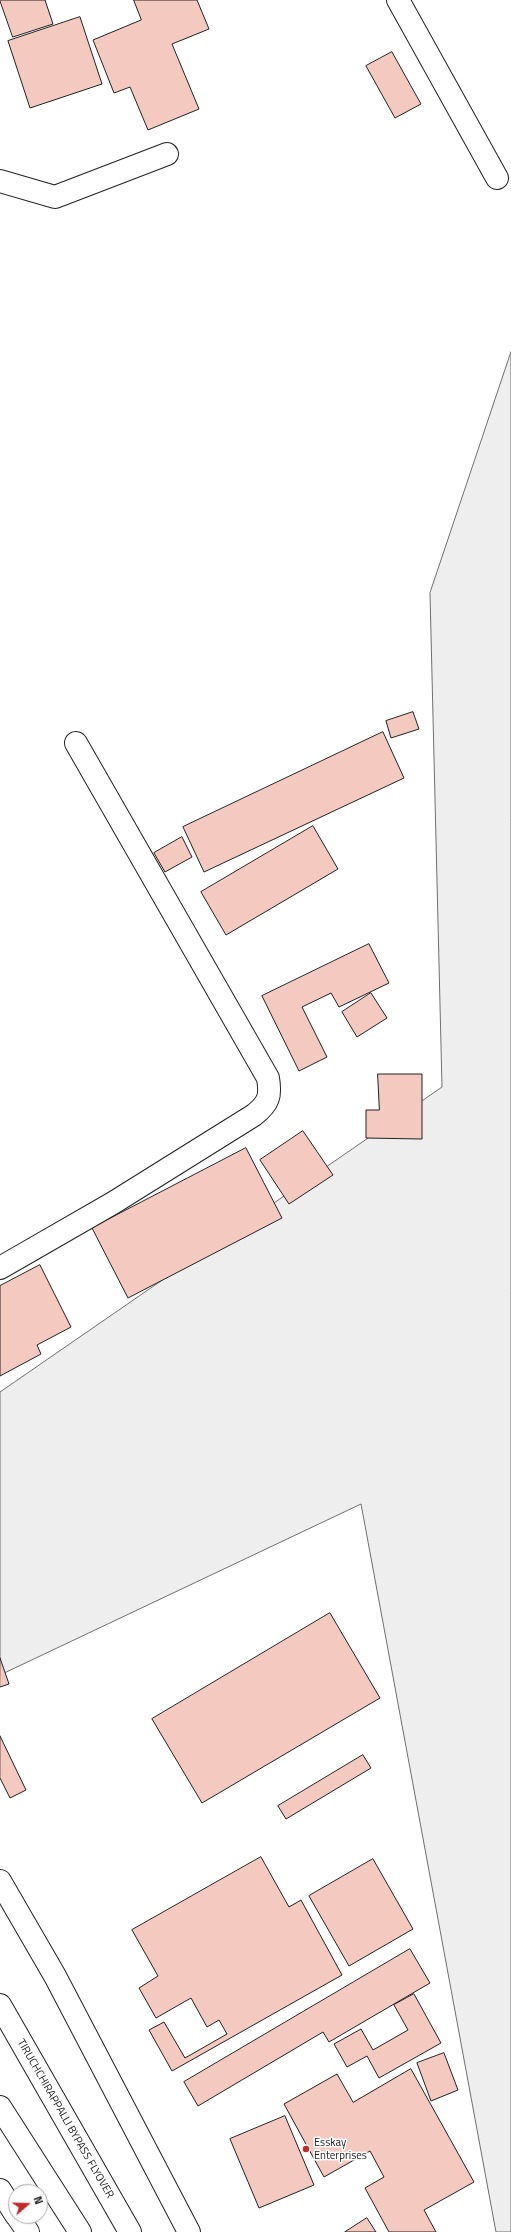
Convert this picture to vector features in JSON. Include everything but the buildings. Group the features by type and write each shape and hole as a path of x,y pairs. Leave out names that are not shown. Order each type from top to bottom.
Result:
{"main road":[{"path":"398,0 497,178"},
{"path":"0,181 55,197 167,154"},
{"path":"0,1268 113,1203 254,1115 263,1108 269,1098 268,1078 76,743"},
{"path":"0,1881 55,1976 189,2232"},
{"name":"TIRUCHCHIRAPPALLI BYPASS FLYOVER","path":"0,2005 130,2232"},
{"path":"0,2106 80,2232"},
{"path":"0,2190 8,2202"}],"shaded area":[{"path":"511,352 511,2232 496,2232 361,1504 0,1675 0,1392 442,1087 430,593"}],"place":[{"name":"Esskay Enterprises","path":"306,2149"}]}
